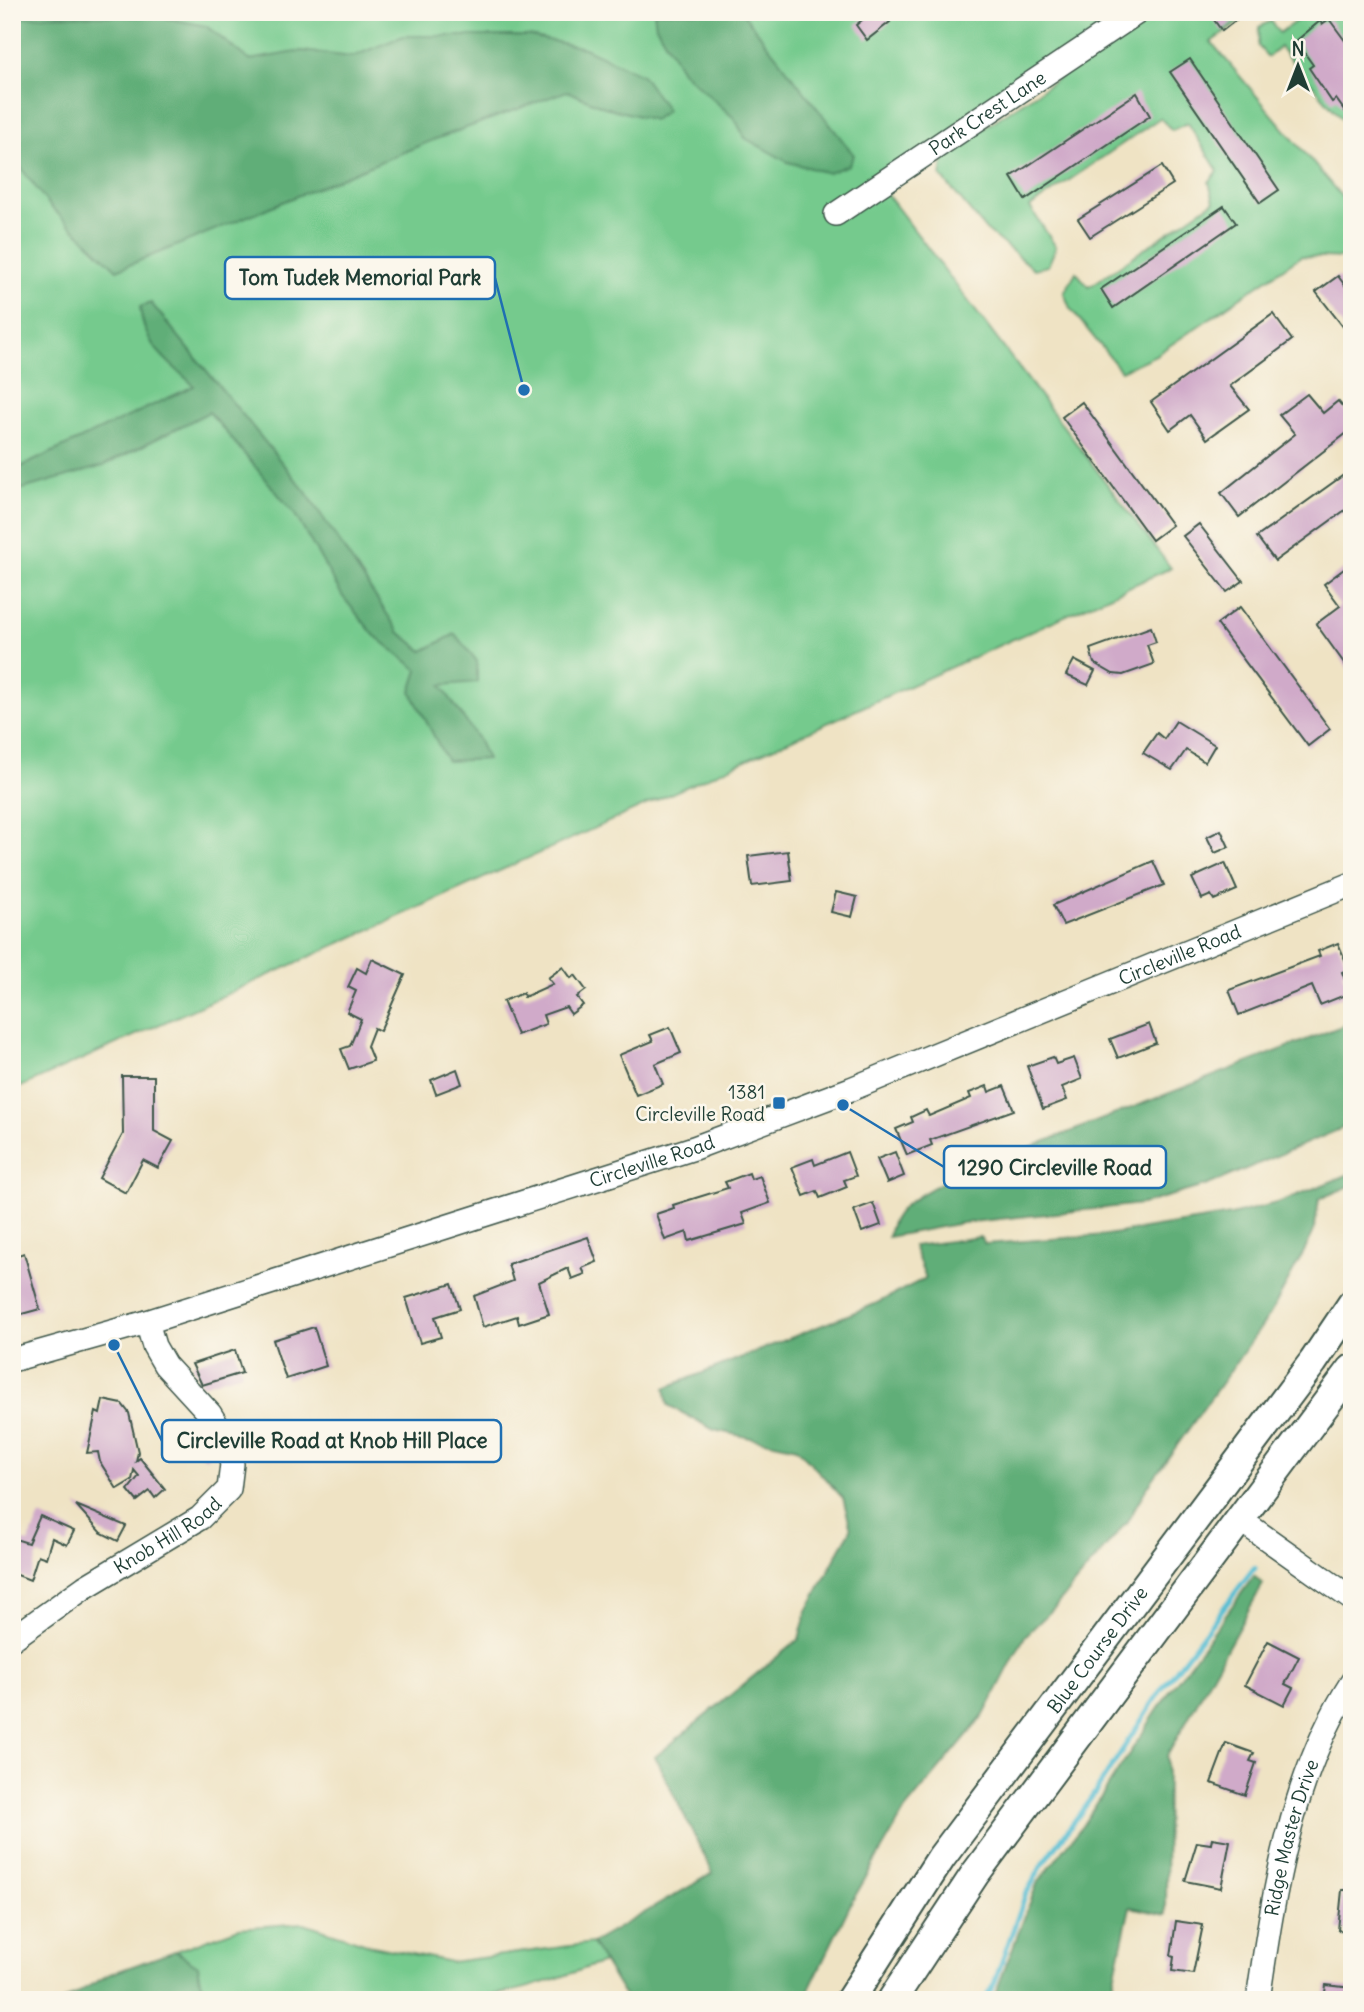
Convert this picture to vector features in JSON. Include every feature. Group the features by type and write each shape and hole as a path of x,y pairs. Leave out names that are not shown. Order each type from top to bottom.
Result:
{"main road":[{"name":"Blue Course Drive","path":"850,2000 949,1848 1300,1379 1352,1304"},
{"name":"Blue Course Drive","path":"892,2000 975,1874 1352,1369"}],"street":[{"name":"Park Crest Lane","path":"836,214 1138,12"},
{"name":"Circleville Road","path":"12,1360 147,1322 707,1143 851,1089 1352,884"},
{"name":"Knob Hill Road","path":"12,1639 85,1587 200,1518 229,1489 232,1464 223,1435 210,1414 165,1365 154,1346 147,1322"},
{"path":"1240,1519 1352,1599"},
{"name":"Ridge Master Drive","path":"1258,2000 1277,1883 1294,1812 1320,1738 1352,1682"}],"green space":[{"path":"12,12 1138,12 880,185 1171,568 12,1091"},
{"path":"654,12 742,12 854,155 849,165 828,173 788,162 745,138 735,119 682,71 656,26"},
{"path":"1158,12 1231,12 1238,23 1211,42 1352,209 1352,265 1344,258 1301,256 1156,355 1121,371 1070,308 1064,293 1076,272 1089,287 1214,201 1209,182 1218,171 1188,123 1172,130 1160,118 1030,207 1056,247 1048,266 1034,269 986,230 941,176 945,154"},
{"path":"1309,12 1352,12 1352,131 1280,47 1268,57 1258,46 1259,27 1271,21 1279,33"},
{"path":"55,15 161,17 206,26 249,60 302,51 352,57 403,36 530,36 584,48 642,75 667,110 654,120 604,107 567,91 433,140 117,270 50,206 12,156 12,18"},
{"path":"151,303 306,492 399,632 423,651 455,634 477,661 477,682 441,685 478,739 487,759 447,761 411,692 418,670 374,635 343,597 294,513 209,412 103,466 12,492 12,471 194,386 159,352 146,333 140,307"},
{"path":"1352,1022 1352,1124 1208,1185 1142,1204 962,1223 888,1237 890,1226 901,1209 946,1180"},
{"path":"1352,1173 1352,1185 1319,1199 1315,1226 1306,1248 1269,1316 1146,1489 1126,1523 1056,1606 1025,1636 984,1715 905,1810 851,1903 804,2000 627,2000 592,1943 713,1873 655,1757 799,1639 807,1611 851,1529 843,1498 797,1448 714,1430 668,1405 665,1388 875,1304 926,1278 913,1246 980,1237 985,1244 1106,1235 1231,1215 1280,1202"},
{"path":"1254,1576 1263,1584 1167,1756 1166,1915 1130,1907 1109,2000 993,2000 1037,1884 1082,1826 1168,1694"},
{"path":"304,1923 373,1946 451,1962 592,1943 604,1962 524,1988 461,1998 388,2002 205,1998 198,1966 175,1951 239,1928"},
{"path":"175,1951 198,1966 203,2000 65,2000 110,1974"}],"building":[{"path":"872,12 883,12 890,22 867,40 856,25"},
{"path":"1224,12 1246,12 1222,31 1214,20"},
{"path":"1329,19 1346,42 1352,38 1352,121 1336,99 1332,102 1309,68 1313,65 1296,41 1320,21 1322,24"},
{"path":"1190,59 1279,190 1260,203 1170,72"},
{"path":"1137,93 1150,116 1025,200 1011,177"},
{"path":"1162,166 1173,184 1090,237 1078,219"},
{"path":"1224,206 1236,223 1113,308 1101,289"},
{"path":"1338,276 1352,295 1352,338 1316,292"},
{"path":"1273,314 1292,340 1230,386 1249,409 1207,439 1190,415 1170,430 1151,402"},
{"path":"1307,394 1323,413 1338,401 1352,418 1352,429 1239,517 1221,493 1295,434 1279,415"},
{"path":"1082,402 1172,525 1152,540 1062,417"},
{"path":"1352,469 1352,505 1275,561 1257,537"},
{"path":"1199,524 1243,581 1227,592 1183,536"},
{"path":"1352,563 1352,674 1316,624 1340,606 1324,584"},
{"path":"1240,607 1330,729 1308,746 1217,624"},
{"path":"1151,627 1156,642 1147,645 1154,664 1123,675 1113,674 1094,663 1090,649"},
{"path":"1074,660 1095,671 1088,685 1066,675"},
{"path":"1176,721 1215,745 1205,762 1186,750 1172,770 1143,753 1157,733 1164,739"},
{"path":"1221,830 1229,847 1215,853 1207,837"},
{"path":"788,851 792,881 752,886 748,856"},
{"path":"1153,861 1164,885 1063,925 1053,905"},
{"path":"1225,863 1237,890 1214,900 1211,895 1202,899 1192,878"},
{"path":"836,892 857,897 852,917 831,912"},
{"path":"1338,943 1349,969 1342,972 1350,993 1320,1005 1312,986 1239,1015 1229,990 1320,956 1318,951"},
{"path":"372,959 405,975 380,1031 374,1028 367,1046 373,1061 349,1069 341,1049 350,1046 361,1019 347,1012 356,991 348,987 357,968 366,973"},
{"path":"563,967 571,978 575,975 586,990 577,997 583,1005 571,1014 566,1007 543,1015 546,1024 517,1035 503,1001 523,993 524,997 553,984 548,978"},
{"path":"1149,1024 1156,1043 1118,1058 1110,1039"},
{"path":"670,1027 681,1053 655,1064 663,1084 636,1095 619,1055 653,1041 650,1035"},
{"path":"1053,1057 1056,1064 1074,1058 1082,1079 1062,1087 1067,1100 1043,1109 1027,1066"},
{"path":"457,1069 462,1084 436,1094 431,1080"},
{"path":"122,1076 154,1076 154,1131 173,1141 158,1168 143,1160 126,1193 99,1178 123,1134"},
{"path":"987,1086 989,1092 1004,1086 1014,1110 930,1140 932,1145 907,1155 896,1129 913,1122 911,1117 926,1110 929,1116 971,1098 969,1093"},
{"path":"847,1152 856,1176 844,1180 847,1187 820,1198 817,1191 804,1196 792,1167 813,1159 815,1165"},
{"path":"895,1152 904,1176 887,1183 877,1159"},
{"path":"749,1173 751,1179 760,1176 770,1203 742,1213 746,1224 689,1241 687,1232 665,1240 656,1214 674,1208 673,1205 728,1188 725,1182"},
{"path":"873,1203 881,1225 862,1232 854,1210"},
{"path":"588,1237 597,1262 582,1268 585,1274 572,1279 568,1268 539,1282 549,1314 519,1324 517,1316 483,1327 474,1296 513,1281 508,1264"},
{"path":"24,1253 40,1309 18,1315 12,1296 12,1257"},
{"path":"452,1284 460,1309 435,1317 441,1337 420,1343 406,1298"},
{"path":"314,1327 326,1366 286,1379 273,1340"},
{"path":"235,1350 242,1373 202,1385 192,1364"},
{"path":"103,1400 122,1404 129,1413 138,1452 136,1461 140,1458 165,1489 155,1498 150,1491 137,1501 128,1490 139,1476 134,1470 132,1480 117,1489 100,1462 98,1452 87,1453 96,1412 100,1414"},
{"path":"187,1418 202,1428 210,1441 213,1450 206,1458 173,1435"},
{"path":"76,1505 126,1526 118,1541 100,1532"},
{"path":"40,1516 74,1531 67,1545 52,1538 46,1558 38,1555 30,1580 12,1573 12,1538 28,1543"},
{"path":"1268,1641 1299,1657 1285,1684 1293,1688 1284,1705 1245,1685"},
{"path":"1226,1743 1254,1753 1250,1761 1256,1763 1245,1795 1211,1783"},
{"path":"1212,1838 1230,1841 1221,1888 1185,1881 1197,1842 1211,1844"},
{"path":"1342,1890 1352,1890 1352,1931 1338,1930"},
{"path":"1176,1921 1203,1925 1193,1974 1172,1971 1174,1957 1171,1956"},
{"path":"1326,1985 1352,1988 1352,2000 1324,2000"}],"waterway":[{"path":"985,2000 994,1984 1025,1896 1041,1867 1094,1794 1161,1690 1254,1568"}],"place":[{"name":"Tom Tudek Memorial Park","path":"524,390"},
{"name":"1381 Circleville Road","path":"779,1103"},
{"name":"1290 Circleville Road","path":"843,1105"},
{"name":"Circleville Road at Knob Hill Place","path":"114,1345"}]}
